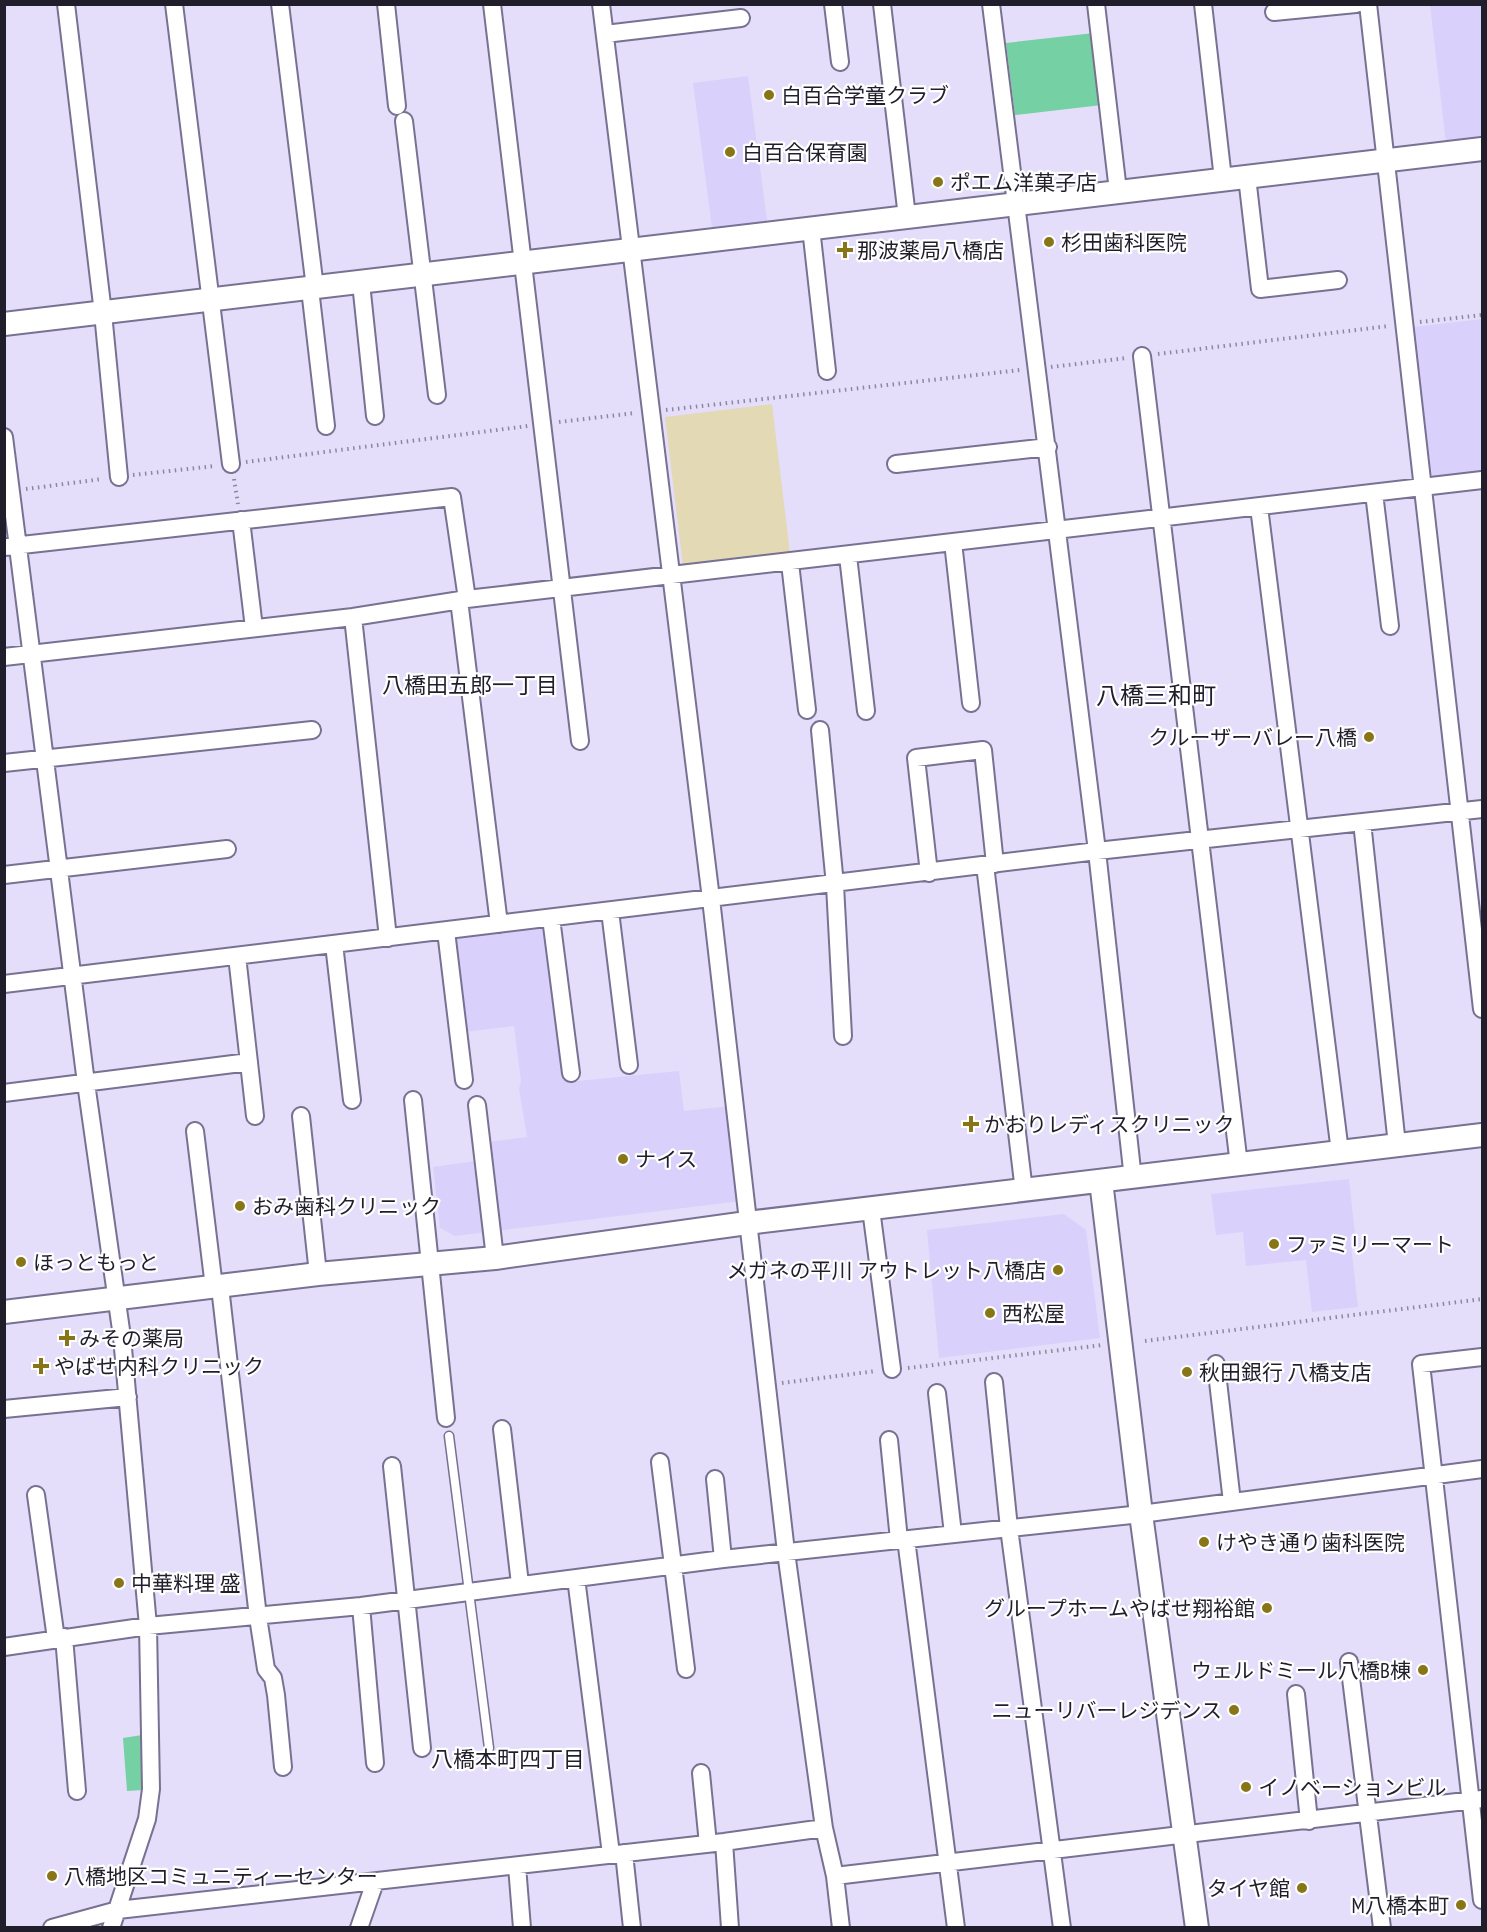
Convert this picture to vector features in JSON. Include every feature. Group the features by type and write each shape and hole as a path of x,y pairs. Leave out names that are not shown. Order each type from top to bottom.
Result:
{"street":[{"path":"66,4 103,313 119,477"},
{"path":"174,4 231,464"},
{"path":"280,4 326,426"},
{"path":"386,4 397,106"},
{"path":"492,4 521,263 580,741"},
{"path":"601,4 711,899 786,1552 824,1828 842,1928"},
{"path":"833,4 840,62"},
{"path":"882,4 907,217"},
{"path":"991,4 1097,851 1133,1179"},
{"path":"1096,4 1118,191"},
{"path":"1203,4 1223,179"},
{"path":"1274,12 1356,4"},
{"path":"1368,4 1482,1009"},
{"path":"605,34 741,18"},
{"path":"404,121 437,395"},
{"path":"4,324 1482,149"},
{"path":"1247,177 1260,289 1338,280"},
{"path":"811,228 827,370"},
{"path":"362,283 375,416"},
{"path":"1142,356 1239,1165"},
{"path":"4,437 12,490 12,546 34,655 86,1083 122,1337 148,1626 151,1789 147,1818 111,1928"},
{"path":"896,464 1048,447"},
{"path":"4,657 353,617 463,600 1482,480"},
{"path":"1374,493 1390,626"},
{"path":"12,546 452,497 499,924"},
{"path":"1259,507 1340,1152"},
{"path":"241,520 254,628"},
{"path":"953,542 971,703"},
{"path":"848,556 866,711"},
{"path":"790,563 807,710"},
{"path":"353,617 388,938"},
{"path":"4,763 312,730"},
{"path":"820,730 835,885 843,1036"},
{"path":"929,873 916,758 983,750 990,865 1024,1191"},
{"path":"4,984 835,885 1097,851 1482,809"},
{"path":"1362,822 1397,1145"},
{"path":"4,875 227,849"},
{"path":"610,911 629,1065"},
{"path":"551,918 571,1073"},
{"path":"446,931 464,1080"},
{"path":"334,944 352,1100"},
{"path":"237,956 255,1116"},
{"path":"4,1093 249,1062"},
{"path":"413,1100 446,1418"},
{"path":"477,1105 495,1258"},
{"path":"301,1116 318,1274"},
{"path":"195,1131 258,1617 266,1669 273,1678 276,1695 284,1767"},
{"path":"4,1312 318,1274 495,1258 747,1223 1133,1179 1482,1135"},
{"path":"1101,1182 1141,1514 1197,1928"},
{"path":"872,1209 892,1370"},
{"path":"1482,1357 1421,1364 1476,1799 1482,1900"},
{"path":"1216,1364 1232,1502"},
{"path":"994,1382 1009,1528 1062,1928"},
{"path":"937,1393 953,1534"},
{"path":"4,1409 128,1397"},
{"path":"501,1429 520,1584"},
{"path":"889,1440 956,1928"},
{"path":"660,1462 686,1669"},
{"path":"392,1466 422,1748"},
{"path":"4,1647 148,1626 361,1606 723,1559 1141,1514 1482,1468"},
{"path":"715,1479 723,1559"},
{"path":"36,1496 60,1638 78,1791"},
{"path":"576,1578 617,1853 632,1928"},
{"path":"361,1606 375,1763"},
{"path":"1349,1662 1366,1814 1382,1928"},
{"path":"1296,1694 1309,1821"},
{"path":"701,1773 716,1843 730,1928"},
{"path":"834,1876 1051,1848 1309,1821 1476,1799"},
{"path":"52,1928 118,1910 518,1866 824,1828"},
{"path":"518,1866 522,1928"},
{"path":"359,1928 375,1882"}],"lane":[{"path":"449,1436 489,1748"}],"path":[{"path":"12,490 542,424 1482,315"},
{"path":"231,464 241,520"},
{"path":"1145,1341 1482,1299"},
{"path":"767,1385 1106,1344"}],"shaded area":[{"path":"1430,5 1482,5 1482,140 1446,144"},
{"name":"白百合保育園","path":"748,76 767,221 712,228 693,83"},
{"path":"1482,319 1482,477 1433,483 1413,327"},
{"path":"548,924 567,1082 679,1071 684,1111 730,1106 741,1201 455,1236 440,1228 433,1167 490,1159 487,1142 527,1137 519,1089 521,1081 514,1026 464,1032 452,935"},
{"path":"1349,1179 1355,1235 1350,1236 1358,1307 1312,1312 1306,1260 1246,1266 1243,1232 1216,1235 1211,1194"},
{"path":"1064,1214 1086,1230 1100,1338 939,1358 927,1230"}],"green space":[{"path":"1094,33 1102,105 1015,115 1006,43"},
{"path":"142,1735 143,1790 127,1791 123,1738"}],"sand":[{"path":"772,404 790,553 683,566 665,417"}],"place":[{"name":"白百合学童クラブ","path":"769,95"},
{"name":"白百合保育園","path":"730,152"},
{"name":"ポエム洋菓子店","path":"938,182"},
{"name":"杉田歯科医院","path":"1049,242"},
{"name":"那波薬局八橋店","path":"845,250"},
{"name":"クルーザーバレー八橋","path":"1369,737"},
{"name":"かおりレディスクリニック","path":"971,1124"},
{"name":"ナイス","path":"623,1159"},
{"name":"おみ歯科クリニック","path":"240,1206"},
{"name":"ファミリーマート","path":"1274,1244"},
{"name":"ほっともっと","path":"21,1262"},
{"name":"メガネの平川 アウトレット八橋店","path":"1058,1270"},
{"name":"西松屋","path":"990,1313"},
{"name":"みその薬局","path":"67,1338"},
{"name":"やばせ内科クリニック","path":"41,1366"},
{"name":"秋田銀行 八橋支店","path":"1187,1372"},
{"name":"けやき通り歯科医院","path":"1204,1542"},
{"name":"中華料理 盛","path":"119,1583"},
{"name":"グループホームやばせ翔裕館","path":"1267,1608"},
{"name":"ウェルドミール八橋B棟","path":"1423,1670"},
{"name":"ニューリバーレジデンス","path":"1234,1710"},
{"name":"イノベーションビル","path":"1246,1787"},
{"name":"八橋地区コミュニティーセンター","path":"52,1876"},
{"name":"タイヤ館","path":"1302,1888"},
{"name":"M八橋本町","path":"1461,1905"}],"district":[{"name":"八橋田五郎一丁目","path":"470,685"},
{"name":"八橋三和町","path":"1156,695"},
{"name":"八橋本町四丁目","path":"508,1759"}]}
